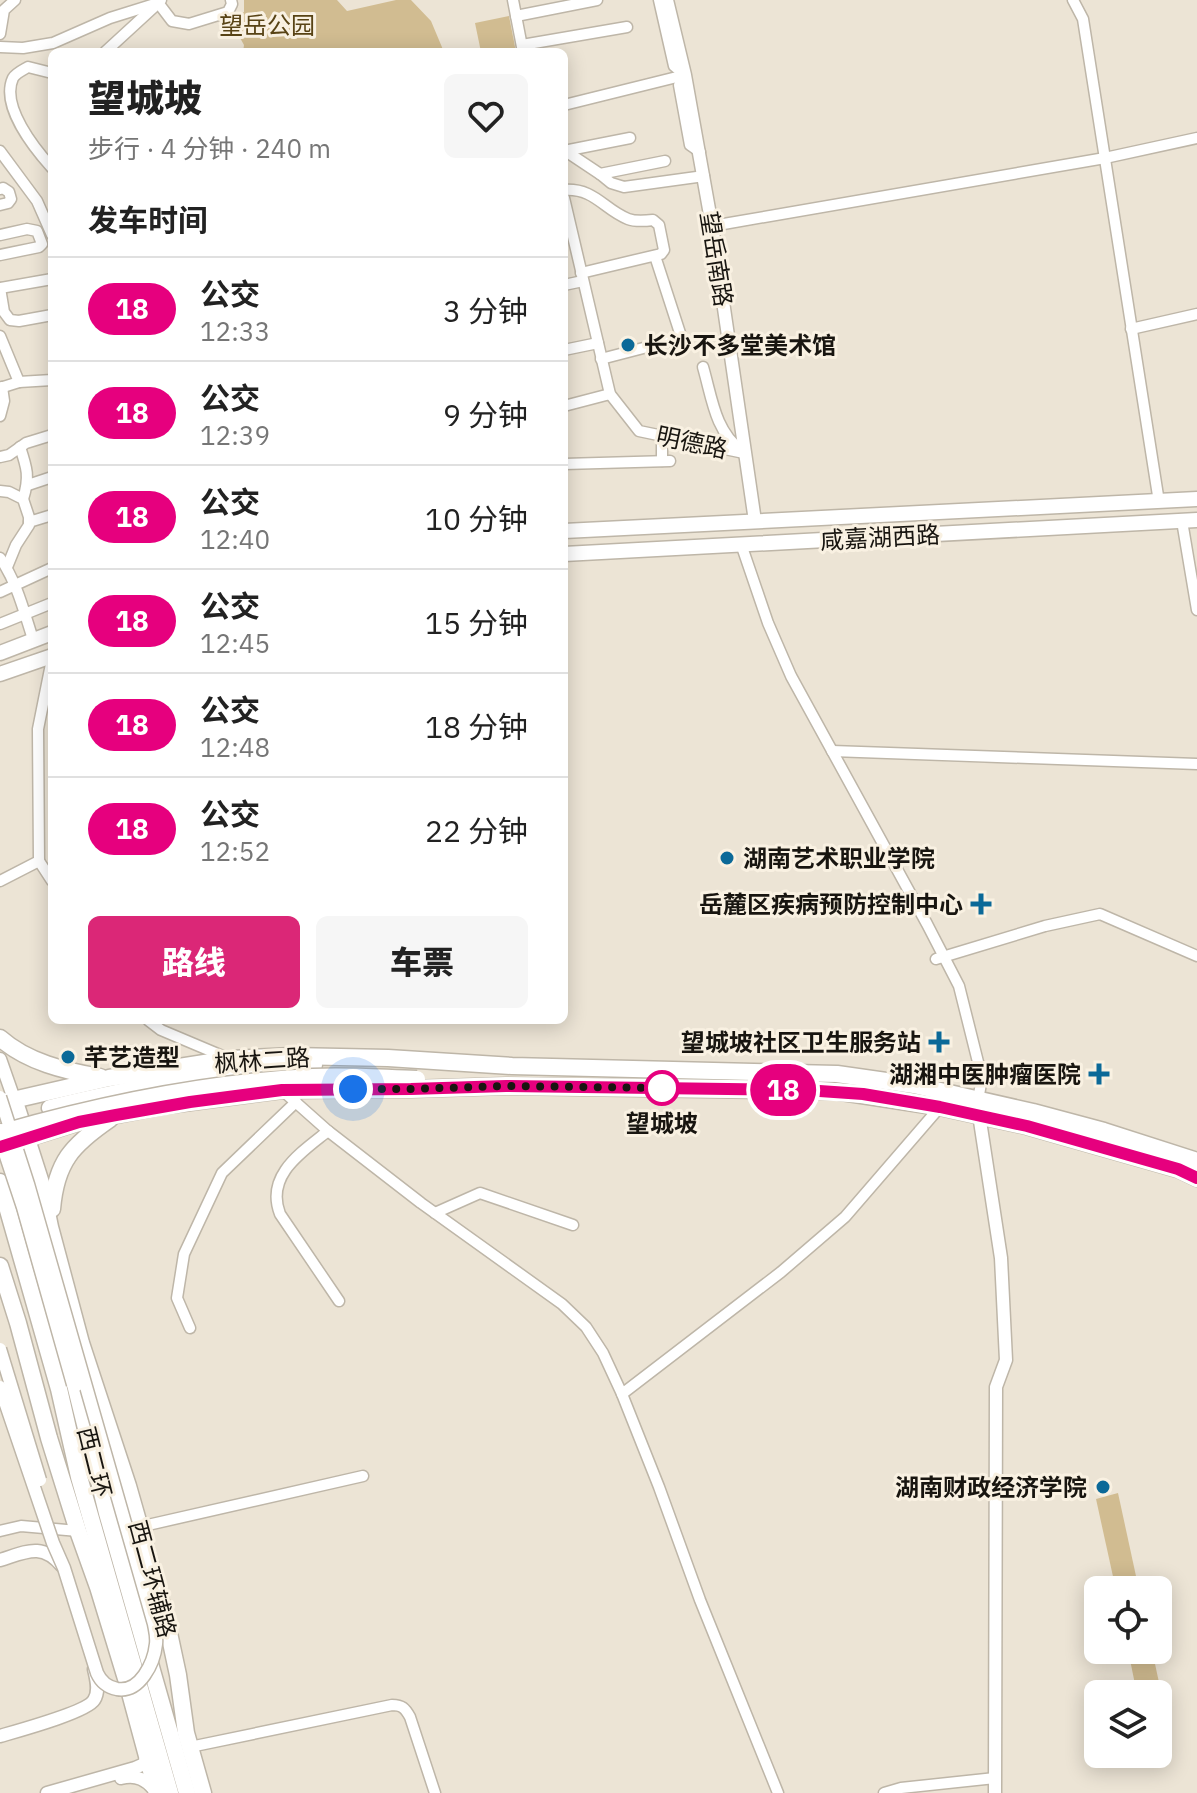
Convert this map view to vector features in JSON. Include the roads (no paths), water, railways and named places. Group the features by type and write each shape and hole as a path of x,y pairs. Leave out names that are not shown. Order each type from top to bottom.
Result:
{"main road":[{"name":"咸嘉湖西路","path":"568,531 1197,499"},
{"name":"咸嘉湖西路","path":"568,554 1190,521"},
{"path":"0,653 48,634"},
{"path":"0,674 48,659"},
{"path":"0,1038 9,1046 52,1067 109,1078"},
{"name":"枫林二路","path":"5,1100 109,1078 230,1059 292,1056 512,1066 837,1074 914,1085 1042,1130 1178,1169 1197,1178"},
{"path":"0,1122 110,1093 212,1075 313,1065 415,1074"},
{"name":"枫林二路","path":"415,1074 512,1066"},
{"path":"0,1133 120,1102 246,1083 313,1077 415,1074"},
{"name":"枫林二路","path":"415,1074 506,1086"},
{"name":"枫林二路","path":"0,1147 79,1122 181,1103 282,1090 506,1086 835,1091 940,1107 978,1108 1104,1131 1197,1161"},
{"name":"西二环辅路","path":"5,1100 28,1137 85,1357 121,1464 171,1643 186,1733 203,1793"},
{"path":"50,1227 55,1185 70,1153 81,1140 116,1115"},
{"name":"西二环","path":"0,1133 29,1221 67,1387 79,1477 170,1793"},
{"name":"西二环","path":"0,1182 107,1513 187,1793"},
{"path":"0,1266 157,1793"}],"street":[{"path":"0,34 4,10 15,0"},
{"path":"158,1 172,21 189,24 228,12 231,0"},
{"path":"513,0 523,48 627,27"},
{"path":"516,16 597,0"},
{"path":"659,0 674,66 685,75"},
{"name":"望岳南路","path":"667,0 700,152 755,521"},
{"path":"1073,0 1083,19 1159,502"},
{"path":"0,47 23,48 53,43 158,1"},
{"path":"109,48 158,1"},
{"path":"48,72 28,67 14,75 8,86 8,102 28,142 48,164"},
{"path":"568,104 685,75"},
{"path":"568,149 630,138"},
{"path":"712,226 1105,158 1197,138"},
{"path":"0,151 37,201 48,224"},
{"path":"568,153 611,183 624,187 704,176"},
{"path":"600,174 665,161"},
{"path":"0,189 9,192 11,199 0,205"},
{"path":"568,190 577,189 592,196 625,218 653,220 659,225 664,250 661,254 568,283"},
{"path":"568,226 610,394 568,405"},
{"path":"0,235 27,229 37,231 42,244 0,255"},
{"path":"568,254 576,252"},
{"path":"601,359 678,339 680,333 655,256"},
{"path":"48,280 0,288 4,312 10,320 48,316"},
{"path":"1131,329 1197,314"},
{"path":"0,336 19,382"},
{"path":"568,349 598,343"},
{"path":"703,367 721,429 730,442 744,453"},
{"path":"0,416 4,401 1,387 48,380"},
{"name":"明德路","path":"610,394 639,431 744,453"},
{"path":"568,464 666,461 662,435"},
{"path":"0,457 48,436"},
{"path":"20,447 28,471 28,485 23,499 29,525 2,561 15,586 33,639"},
{"path":"28,485 48,478"},
{"path":"0,491 23,499"},
{"path":"29,522 48,516"},
{"path":"1190,521 1197,610"},
{"path":"741,544 768,623 791,676 940,958 959,986 982,1078 978,1108 1001,1258 1006,1360 996,1387 995,1793"},
{"path":"0,592 48,570"},
{"path":"0,624 48,605"},
{"path":"48,678 38,729 39,861 48,875"},
{"path":"832,751 1197,764"},
{"path":"0,881 39,861"},
{"path":"940,958 1045,926 1100,914 1197,956"},
{"path":"153,1024 230,1059"},
{"path":"0,1059 5,1100 154,1624 154,1655 144,1676 133,1687 121,1690 112,1688 99,1679 0,1349"},
{"path":"282,1090 328,1131 562,1304 586,1327 603,1353 622,1394 778,1793"},
{"path":"190,1328 177,1298 184,1254 222,1173 296,1102"},
{"path":"622,1394 781,1272 845,1217 940,1107"},
{"path":"328,1131 288,1164 276,1192 280,1214 339,1301"},
{"path":"435,1213 480,1193 573,1225"},
{"path":"0,1387 64,1568"},
{"path":"139,1527 363,1476"},
{"path":"0,1531 21,1526 78,1531"},
{"path":"0,1560 40,1550 51,1555 64,1568"},
{"path":"0,1736 89,1705 97,1689 94,1665"},
{"path":"190,1747 400,1705 410,1717 435,1793"},
{"path":"47,1793 135,1768 144,1764 147,1755"},
{"path":"68,1793 131,1776 146,1781 157,1793"},
{"path":"884,1793 901,1788 995,1778"}],"place":[{"name":"长沙不多堂美术馆","path":"628,345"},
{"name":"湖南艺术职业学院","path":"727,858"},
{"name":"岳麓区疾病预防控制中心","path":"981,904"},
{"name":"望城坡社区卫生服务站","path":"939,1042"},
{"name":"芊艺造型","path":"68,1057"},
{"name":"湖湘中医肿瘤医院","path":"1099,1074"},
{"name":"望城坡","path":"662,1088"},
{"name":"湖南财政经济学院","path":"1103,1487"}],"park label":[{"name":"望岳公园","path":"267,25"}]}
